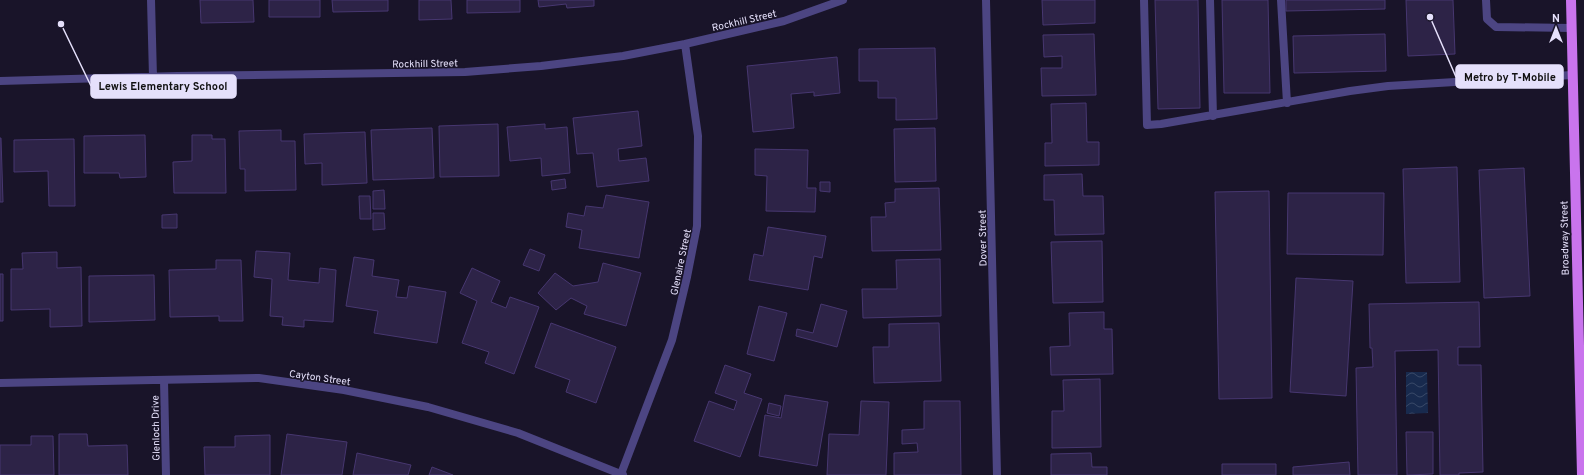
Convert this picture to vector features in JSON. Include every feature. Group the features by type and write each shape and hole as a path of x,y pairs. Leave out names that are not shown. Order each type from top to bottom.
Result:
{"main road":[{"name":"Broadway Street","path":"1571,0 1583,431 1582,475"}],"street":[{"path":"151,0 153,77"},
{"name":"Rockhill Street","path":"0,81 465,72 541,66 616,57 685,44 784,21 843,0"},
{"name":"Dover Street","path":"986,0 997,475"},
{"path":"1144,0 1147,125 1213,116 1350,91 1388,86 1572,75"},
{"path":"1210,0 1213,116"},
{"path":"1281,0 1287,103"},
{"path":"1486,0 1487,19 1496,27 1572,28"},
{"name":"Glenaire Street","path":"622,475 672,340 697,226 698,136 685,44"},
{"name":"Cayton Street","path":"0,383 259,378 344,390 428,406 518,433 622,475"},
{"name":"Glenloch Drive","path":"164,380 166,475"}],"water":[{"path":"1406,372 1427,372 1428,413 1406,414"}],"building":[{"path":"200,0 253,0 254,22 201,23"},
{"path":"269,0 320,0 320,17 269,17"},
{"path":"332,0 388,0 388,11 333,12"},
{"path":"419,0 451,0 452,19 419,20"},
{"path":"467,0 520,0 520,12 467,13"},
{"path":"538,0 594,0 594,6 567,8 566,4 539,7"},
{"path":"1042,0 1095,0 1095,23 1043,25"},
{"path":"1155,0 1198,0 1200,108 1158,109"},
{"path":"1222,0 1268,0 1270,93 1224,93"},
{"path":"1286,0 1385,0 1385,9 1286,11"},
{"path":"1406,0 1453,0 1455,54 1408,56"},
{"path":"1094,34 1096,95 1042,96 1041,68 1062,68 1062,56 1044,57 1043,35"},
{"path":"1385,34 1386,71 1294,73 1293,36"},
{"path":"935,48 937,119 896,120 896,98 878,98 878,81 859,81 859,49"},
{"path":"837,57 840,93 814,96 814,92 791,94 794,128 753,132 747,66"},
{"path":"1086,103 1087,142 1099,142 1099,165 1045,166 1045,143 1052,143 1051,104"},
{"path":"638,111 642,146 618,149 619,161 646,158 649,181 597,187 593,153 577,154 573,118"},
{"path":"498,124 499,176 440,177 439,126"},
{"path":"545,124 545,129 567,127 570,173 542,176 541,158 510,161 507,127"},
{"path":"432,128 434,178 373,180 371,130"},
{"path":"935,128 936,181 895,182 894,129"},
{"path":"281,130 281,141 295,141 296,190 245,191 245,169 240,169 239,131"},
{"path":"365,132 367,183 322,185 322,163 305,164 304,134"},
{"path":"145,135 146,177 120,178 119,173 84,173 84,136"},
{"path":"192,135 212,135 212,139 225,139 226,193 174,193 173,162 192,161"},
{"path":"1,138 3,202 0,202"},
{"path":"74,139 75,206 49,206 48,171 14,172 14,140"},
{"path":"755,149 808,150 807,188 816,188 815,212 766,211 767,176 755,175"},
{"path":"1457,167 1460,282 1406,283 1403,169"},
{"path":"1524,168 1530,296 1484,298 1479,170"},
{"path":"1082,174 1083,196 1103,196 1104,234 1055,235 1054,200 1044,200 1044,175"},
{"path":"565,179 566,188 552,190 551,181"},
{"path":"820,182 830,182 830,192 820,191"},
{"path":"939,188 941,250 872,251 871,217 886,217 885,203 895,202 895,189"},
{"path":"384,190 385,209 373,209 373,191"},
{"path":"1269,191 1272,398 1219,399 1215,192"},
{"path":"1288,193 1384,193 1383,255 1287,254"},
{"path":"606,195 649,202 639,258 579,248 582,230 566,227 568,213 584,216 586,206 603,208"},
{"path":"359,196 370,196 371,219 360,219"},
{"path":"373,213 384,213 385,229 373,230"},
{"path":"177,214 177,228 162,228 162,215"},
{"path":"768,227 826,236 822,258 814,256 808,290 749,280 754,254 763,256"},
{"path":"1102,241 1103,302 1053,303 1051,242"},
{"path":"530,249 545,255 539,271 523,265"},
{"path":"256,251 290,253 288,280 319,283 320,268 336,270 333,322 304,320 304,327 282,325 283,317 270,316 272,279 254,277"},
{"path":"57,252 57,268 81,267 82,326 50,327 50,309 11,310 11,269 23,269 22,253"},
{"path":"354,257 374,260 372,276 399,280 396,297 407,298 409,286 446,292 437,343 374,333 378,311 346,306"},
{"path":"940,259 941,316 863,318 862,289 897,289 896,260"},
{"path":"216,260 241,260 243,321 219,321 219,316 170,317 169,270 216,269"},
{"path":"603,263 641,273 626,326 584,314 587,306 571,298 556,310 538,293 555,273 573,286 598,282"},
{"path":"472,268 500,281 491,302 506,308 510,297 539,307 514,374 485,363 489,352 462,343 477,301 460,293"},
{"path":"0,274 3,274 3,321 0,321"},
{"path":"154,275 155,320 89,322 89,276"},
{"path":"1296,278 1353,281 1346,396 1290,392"},
{"path":"1479,302 1480,347 1458,347 1458,365 1481,365 1483,472 1459,473 1459,475 1440,475 1438,350 1395,351 1397,475 1358,475 1356,368 1373,367 1372,348 1370,348 1369,304"},
{"path":"821,304 847,311 837,347 796,336 797,329 813,333"},
{"path":"759,306 787,313 774,361 747,354"},
{"path":"1104,312 1104,329 1112,329 1113,374 1051,375 1050,347 1070,346 1069,313"},
{"path":"551,323 616,347 596,403 566,392 570,380 535,367"},
{"path":"939,323 941,381 874,383 873,347 889,347 889,324"},
{"path":"725,365 751,374 744,393 762,399 740,457 694,441 709,401 734,410 737,401 715,393"},
{"path":"1100,379 1101,447 1052,448 1052,411 1064,411 1063,380"},
{"path":"785,395 828,402 817,466 759,456 765,415 781,418"},
{"path":"861,401 889,402 886,475 827,475 829,434 859,435"},
{"path":"924,401 960,401 961,475 894,475 894,453 918,452 917,443 902,444 902,430 924,429"},
{"path":"769,403 781,406 779,416 767,413"},
{"path":"1406,432 1433,432 1433,474 1407,475"},
{"path":"59,434 87,434 88,446 127,445 128,475 59,475"},
{"path":"287,434 347,442 342,475 281,475"},
{"path":"270,435 270,475 205,475 204,447 235,447 235,436"},
{"path":"31,436 53,436 54,475 0,475 0,445 31,445"},
{"path":"357,453 411,465 408,475 353,475"},
{"path":"1091,453 1092,467 1107,467 1107,475 1051,475 1051,454"},
{"path":"1349,462 1350,475 1293,475 1293,467"},
{"path":"1222,464 1276,464 1276,475 1222,475"},
{"path":"432,467 453,475 429,475"}],"place":[{"name":"Metro by T-Mobile","path":"1430,17"},
{"name":"Lewis Elementary School","path":"61,24"}]}
